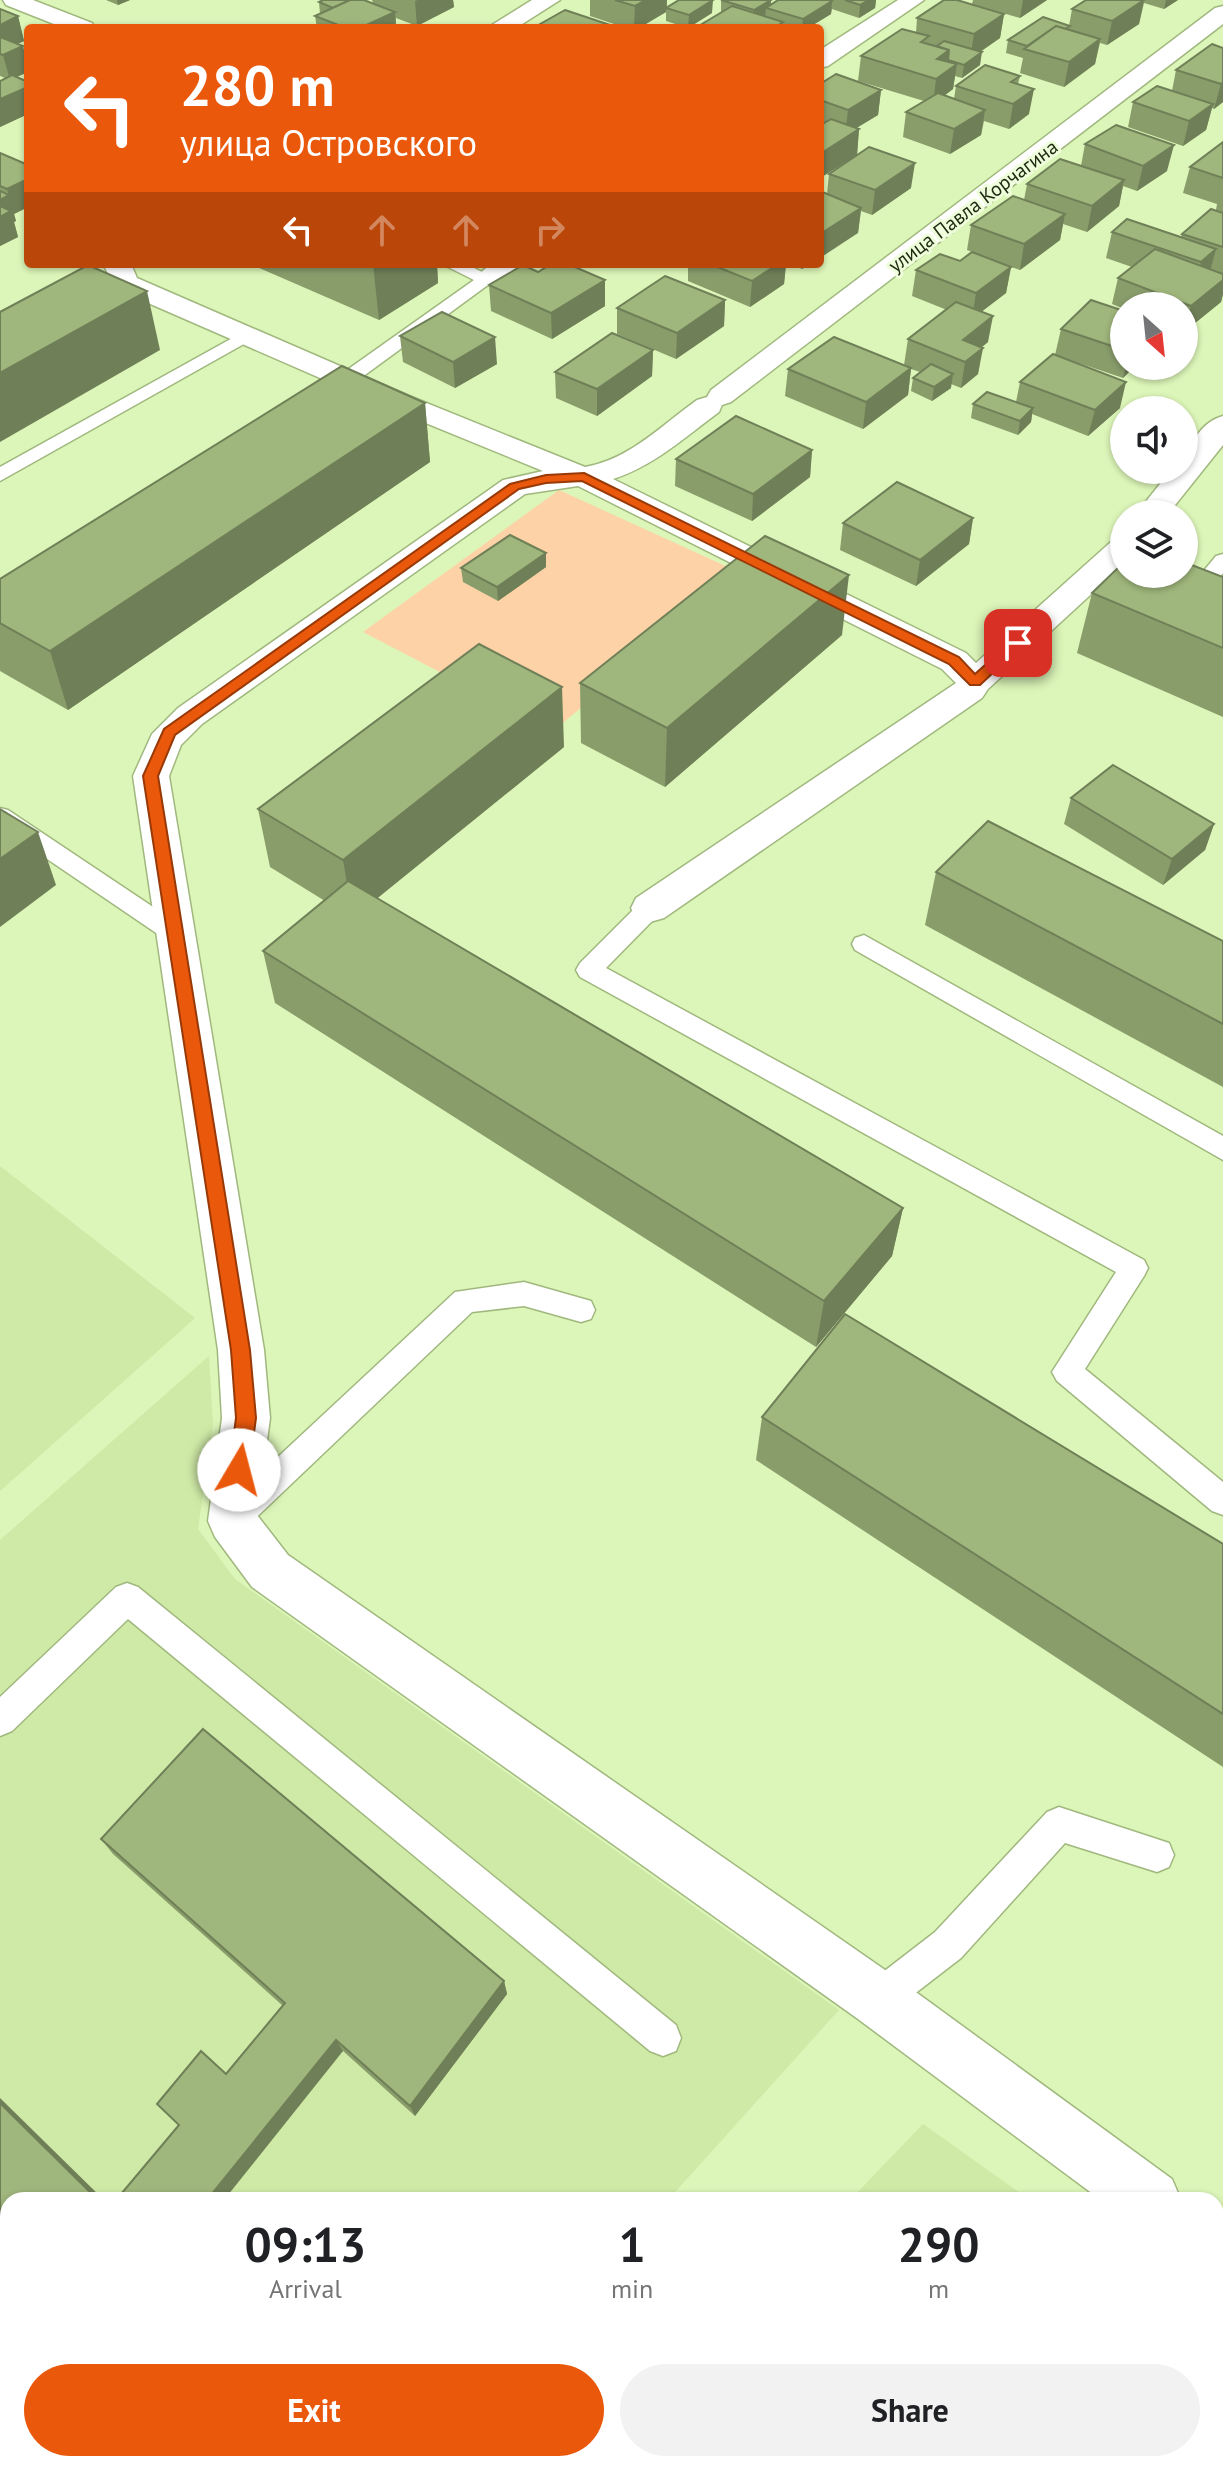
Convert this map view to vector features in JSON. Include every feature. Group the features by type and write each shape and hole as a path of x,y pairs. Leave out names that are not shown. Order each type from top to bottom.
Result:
{"street":[{"path":"14,0 74,24"},
{"path":"506,24 549,0"},
{"path":"824,58 913,0"},
{"name":"улица Павла Корчагина","path":"232,1521 246,1418 241,1350 151,776 169,732 514,487 546,479 584,477 626,464 714,401 1223,13"},
{"path":"119,268 126,283 584,477 954,661 975,682"},
{"path":"1163,500 1223,425"},
{"path":"650,908 970,690 975,682 1110,560"},
{"path":"232,1521 270,1571 878,1999 1140,2192"}],"lane":[{"path":"474,268 498,272"},
{"path":"347,379 498,272"},
{"path":"0,475 245,336"},
{"path":"1223,560 1202,585 1223,594"},
{"path":"0,816 174,933"},
{"path":"650,908 589,970 1134,1268 1067,1372 1223,1501"},
{"path":"864,944 1223,1149"},
{"path":"232,1521 465,1301 524,1294 581,1310"},
{"path":"0,1720 127,1598 663,2038"},
{"path":"878,1999 948,1945 1059,1824 1157,1855"}],"shaded area":[{"path":"559,490 743,574 553,731 363,632"},
{"path":"0,1166 195,1318 0,1491"},
{"path":"209,1356 213,1425 198,1529 235,1579 839,2010 675,2192 0,2192 0,1540"},
{"path":"923,2124 1019,2192 858,2192"}],"building":[{"path":"350,0 333,8 319,2"},
{"path":"350,0 364,0 395,12 369,24 336,24 315,16"},
{"path":"615,0 646,0 635,6"},
{"path":"679,0 713,0 689,15 666,8"},
{"path":"721,0 771,0 754,10"},
{"path":"778,0 832,1 803,19 766,8"},
{"path":"845,0 869,0 860,5"},
{"path":"944,0 957,0 1004,14 974,34 917,18"},
{"path":"1086,0 1144,0 1112,21 1072,9"},
{"path":"732,6 783,22 780,24 702,24"},
{"path":"0,9 18,16 0,25"},
{"path":"565,10 607,24 540,24"},
{"path":"1043,17 1070,26 1065,29 1056,26 1027,46 1008,40"},
{"path":"1056,26 1100,39 1069,62 1024,49"},
{"path":"902,29 929,36 921,42 949,50 937,59 957,64 936,79 861,56"},
{"path":"0,37 23,46 0,54"},
{"path":"944,41 982,52 964,65 948,60 949,50 937,46"},
{"path":"1212,44 1223,48 1221,84 1176,70"},
{"path":"985,65 1020,76 1011,82 1034,89 1013,104 956,86"},
{"path":"836,74 881,90 848,110 824,101 824,82"},
{"path":"12,75 24,80 24,89 0,99 0,81"},
{"path":"1157,86 1213,104 1189,121 1133,102"},
{"path":"938,93 985,110 954,129 906,112"},
{"path":"831,119 859,129 824,151 824,123"},
{"path":"1116,125 1174,145 1143,166 1085,144"},
{"path":"1223,142 1223,178 1190,167"},
{"path":"869,147 915,163 875,190 829,174"},
{"path":"0,153 24,163 24,181 7,189 0,186"},
{"path":"1060,159 1124,180 1092,206 1027,184"},
{"path":"0,191 9,195 0,200"},
{"path":"824,193 861,208 824,231"},
{"path":"1013,196 1065,214 1024,244 971,225"},
{"path":"0,206 11,211 0,217"},
{"path":"1211,209 1223,213 1223,247 1182,234"},
{"path":"1127,219 1216,249 1201,262 1112,232"},
{"path":"1155,249 1223,274 1223,280 1198,300 1198,292 1154,292 1118,278"},
{"path":"972,252 1011,267 976,293 916,270 940,254 960,261"},
{"path":"82,268 95,268 147,291 0,373 0,312"},
{"path":"518,268 538,272 544,268 577,268 605,280 551,313 489,285"},
{"path":"720,268 772,268 752,281"},
{"path":"665,276 725,300 677,333 617,308"},
{"path":"1091,300 1110,306 1110,345 1061,329"},
{"path":"956,302 993,316 963,340 983,348 965,362 908,339"},
{"path":"442,312 495,337 453,362 400,336"},
{"path":"612,333 653,350 597,389 555,372"},
{"path":"834,337 911,368 866,402 788,369"},
{"path":"1053,354 1110,376 1110,380 1126,382 1095,410 1020,382"},
{"path":"931,364 953,374 934,387 913,378"},
{"path":"342,366 425,403 50,651 0,623 0,579"},
{"path":"987,392 1033,408 1020,421 973,404"},
{"path":"736,416 812,450 753,494 676,459"},
{"path":"897,482 973,518 920,560 843,523"},
{"path":"510,535 546,553 497,587 461,568"},
{"path":"765,536 849,575 667,728 580,683"},
{"path":"1198,567 1223,577 1223,648 1092,593 1110,576 1110,588 1198,588"},
{"path":"479,644 562,687 343,860 258,809"},
{"path":"1113,765 1214,824 1172,859 1071,798"},
{"path":"0,809 38,832 0,859"},
{"path":"988,821 1223,941 1223,1024 936,872"},
{"path":"348,881 903,1208 824,1301 263,951"},
{"path":"845,1314 1223,1544 1223,1714 762,1417"},
{"path":"203,1729 504,1981 410,2106 336,2040 213,2192 123,2192 179,2125 157,2104 201,2051 226,2074 285,2003 101,1839"},
{"path":"0,2103 90,2192 0,2192"}],"route":[{"path":"239,1470 246,1418 241,1350 151,776 169,732 514,487 546,479 584,477 954,661 975,682 1018,643"}]}
